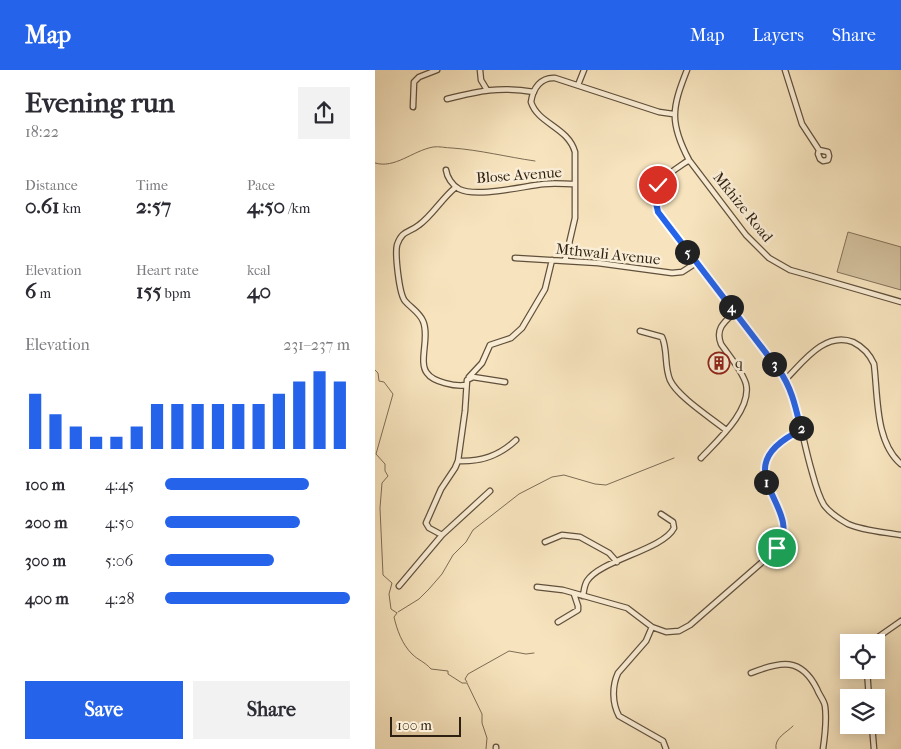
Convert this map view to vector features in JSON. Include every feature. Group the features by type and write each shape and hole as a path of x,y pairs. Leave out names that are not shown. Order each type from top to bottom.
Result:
{"street":[{"path":"413,107 414,82 419,77 437,70"},
{"path":"481,70 481,80 487,90"},
{"path":"578,85 584,70"},
{"path":"565,261 575,218 575,152 572,144 563,133 535,109 531,102 534,92 542,81 550,78 578,85 659,112 673,114 687,70"},
{"path":"785,70 802,124 819,150"},
{"path":"447,99 487,90 513,89 534,92"},
{"name":"Mkhize Road","path":"673,114 677,133 689,160 746,235 769,258 791,270 808,276 901,302"},
{"path":"689,160 661,181 656,190 655,203 658,212 786,379 792,392 818,491 828,510 838,518 855,526 901,535"},
{"name":"Blose Avenue","path":"445,170 455,187 464,191 476,192 511,189 543,184 575,184"},
{"path":"455,187 422,223 404,234 397,246 396,254 403,299 419,315 424,326 426,340 423,362 425,371 439,380 459,386 466,385"},
{"name":"Mthwali Avenue","path":"515,258 608,264 672,273 682,272 696,263"},
{"path":"442,534 429,528 426,523 441,489 458,460 465,411 466,385 469,377 478,368 490,345 511,338 521,328 545,289 552,260"},
{"path":"701,458 741,411 747,396 743,378 719,338 721,326 735,312"},
{"path":"639,331 661,336 669,376 673,385 681,394 726,430"},
{"path":"786,379 821,346 829,342 848,340 861,347 874,364 884,438 889,452 901,464"},
{"path":"469,377 505,382"},
{"path":"537,587 557,589 627,608 652,627 671,632 679,631 690,625 775,551 781,539 783,526 780,512 765,481 765,469 775,446 788,436 801,430"},
{"path":"458,460 491,457 505,450 516,440"},
{"path":"399,586 442,534 490,491"},
{"path":"583,596 589,578 671,533 674,528 673,522 661,514"},
{"path":"545,542 562,535 580,537 609,553 617,562"},
{"path":"558,622 577,610 578,606 574,594"},
{"path":"881,634 901,621"},
{"path":"652,627 646,641 618,673 613,693 619,716 663,741 666,749"},
{"path":"751,673 763,668 786,664 797,667 809,675 824,703 823,749"},
{"path":"873,734 874,749"}],"shaded area":[{"path":"848,232 901,247 901,290 837,272"}],"waterway":[{"path":"375,163 390,164 425,149 435,147 473,150 535,161"},
{"path":"375,370 378,373 379,381 384,382 393,394 376,454 385,464 385,471 388,476 382,483 380,508 383,575 392,583 389,594 391,609 397,613 394,617 398,632 405,646 412,654 431,669 448,671 448,674 462,683 467,683 482,714 482,723 487,738 486,749"},
{"path":"398,612 419,599 429,589 442,574 453,555 466,542 473,530 519,494 552,477 564,475 595,484 606,485 674,458"},
{"path":"467,682 465,679 468,674 509,651 526,654 534,653"},
{"path":"776,749 777,742 781,736 793,726"}],"place":[{"name":"q","path":"719,363"}],"route":[{"path":"658,185 655,203 658,212 786,379 792,392 801,430 788,436 775,446 767,460 765,469 765,481 780,512 783,526 783,534 777,548"}]}
